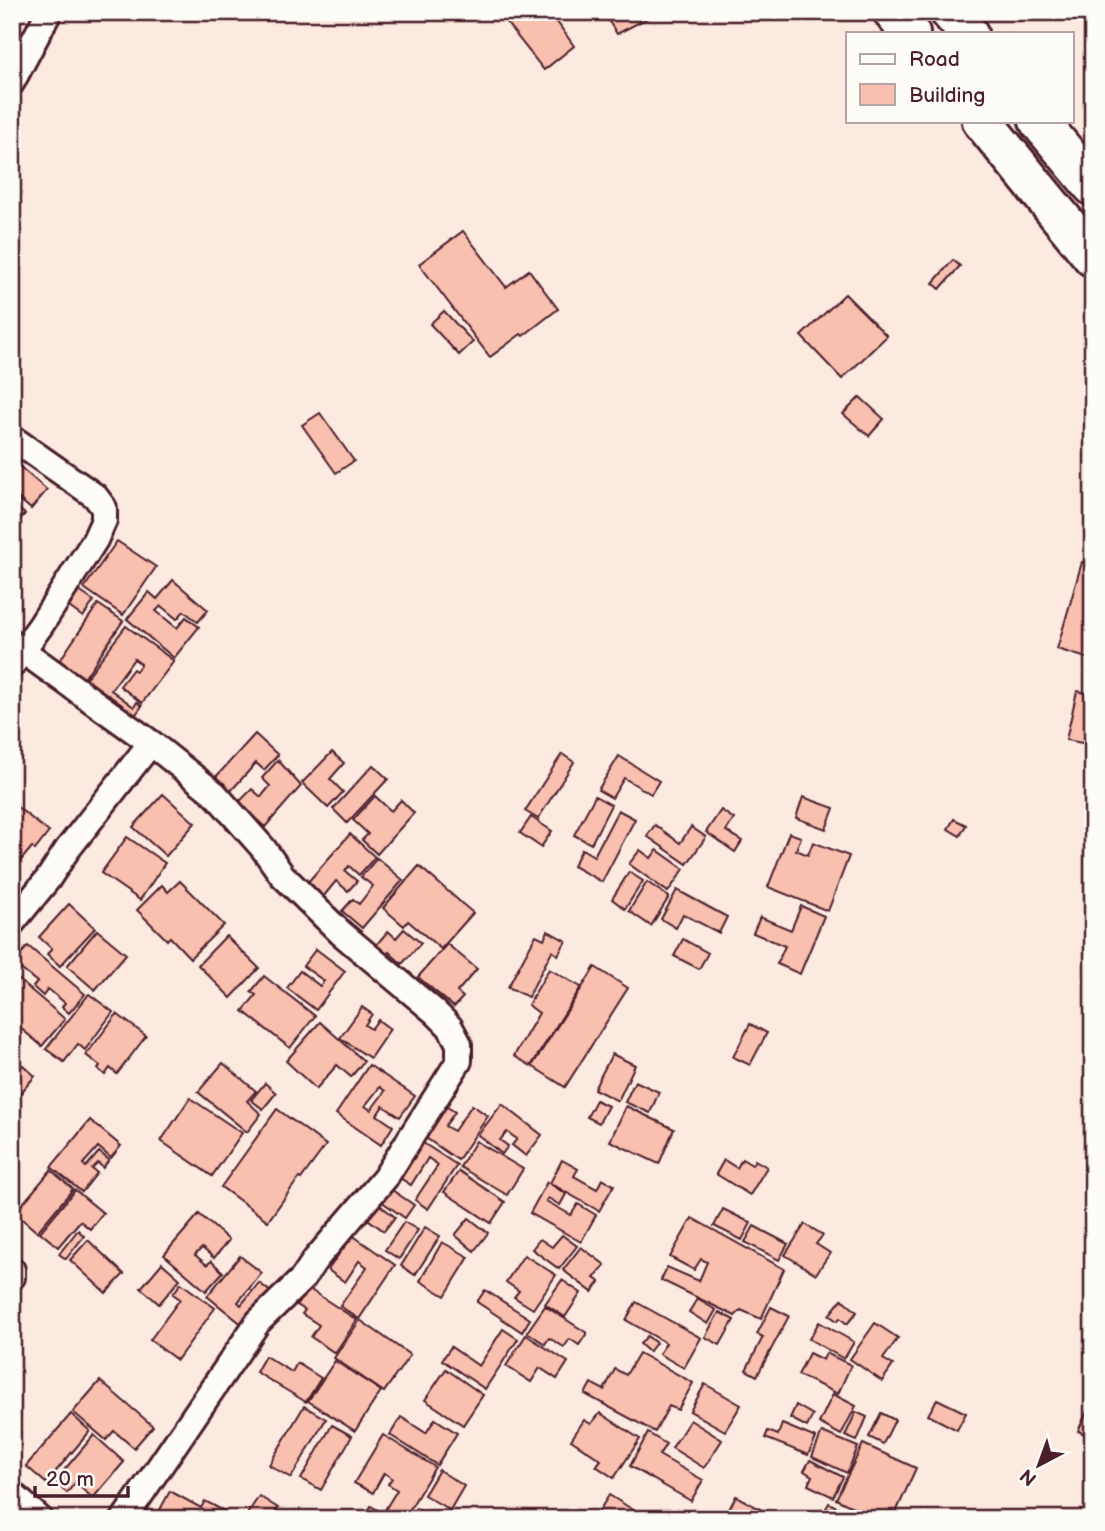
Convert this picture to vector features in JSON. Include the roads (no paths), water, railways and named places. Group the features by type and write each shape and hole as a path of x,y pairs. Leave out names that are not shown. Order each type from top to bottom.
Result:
{"main road":[{"path":"893,12 909,32"},
{"path":"950,12 967,32"},
{"path":"983,122 1093,257"},
{"path":"1040,122 1093,186"}],"street":[{"path":"12,82 49,12"},
{"path":"12,438 95,496 104,508 104,520 95,540 18,658 151,743 215,794 263,848 282,875 341,933 435,1012 450,1027 459,1044 459,1061 385,1178 315,1260 303,1278 258,1322 124,1519"},
{"path":"12,923 151,743"},
{"path":"12,1270 12,1278"},
{"path":"12,1494 40,1519"}]}
